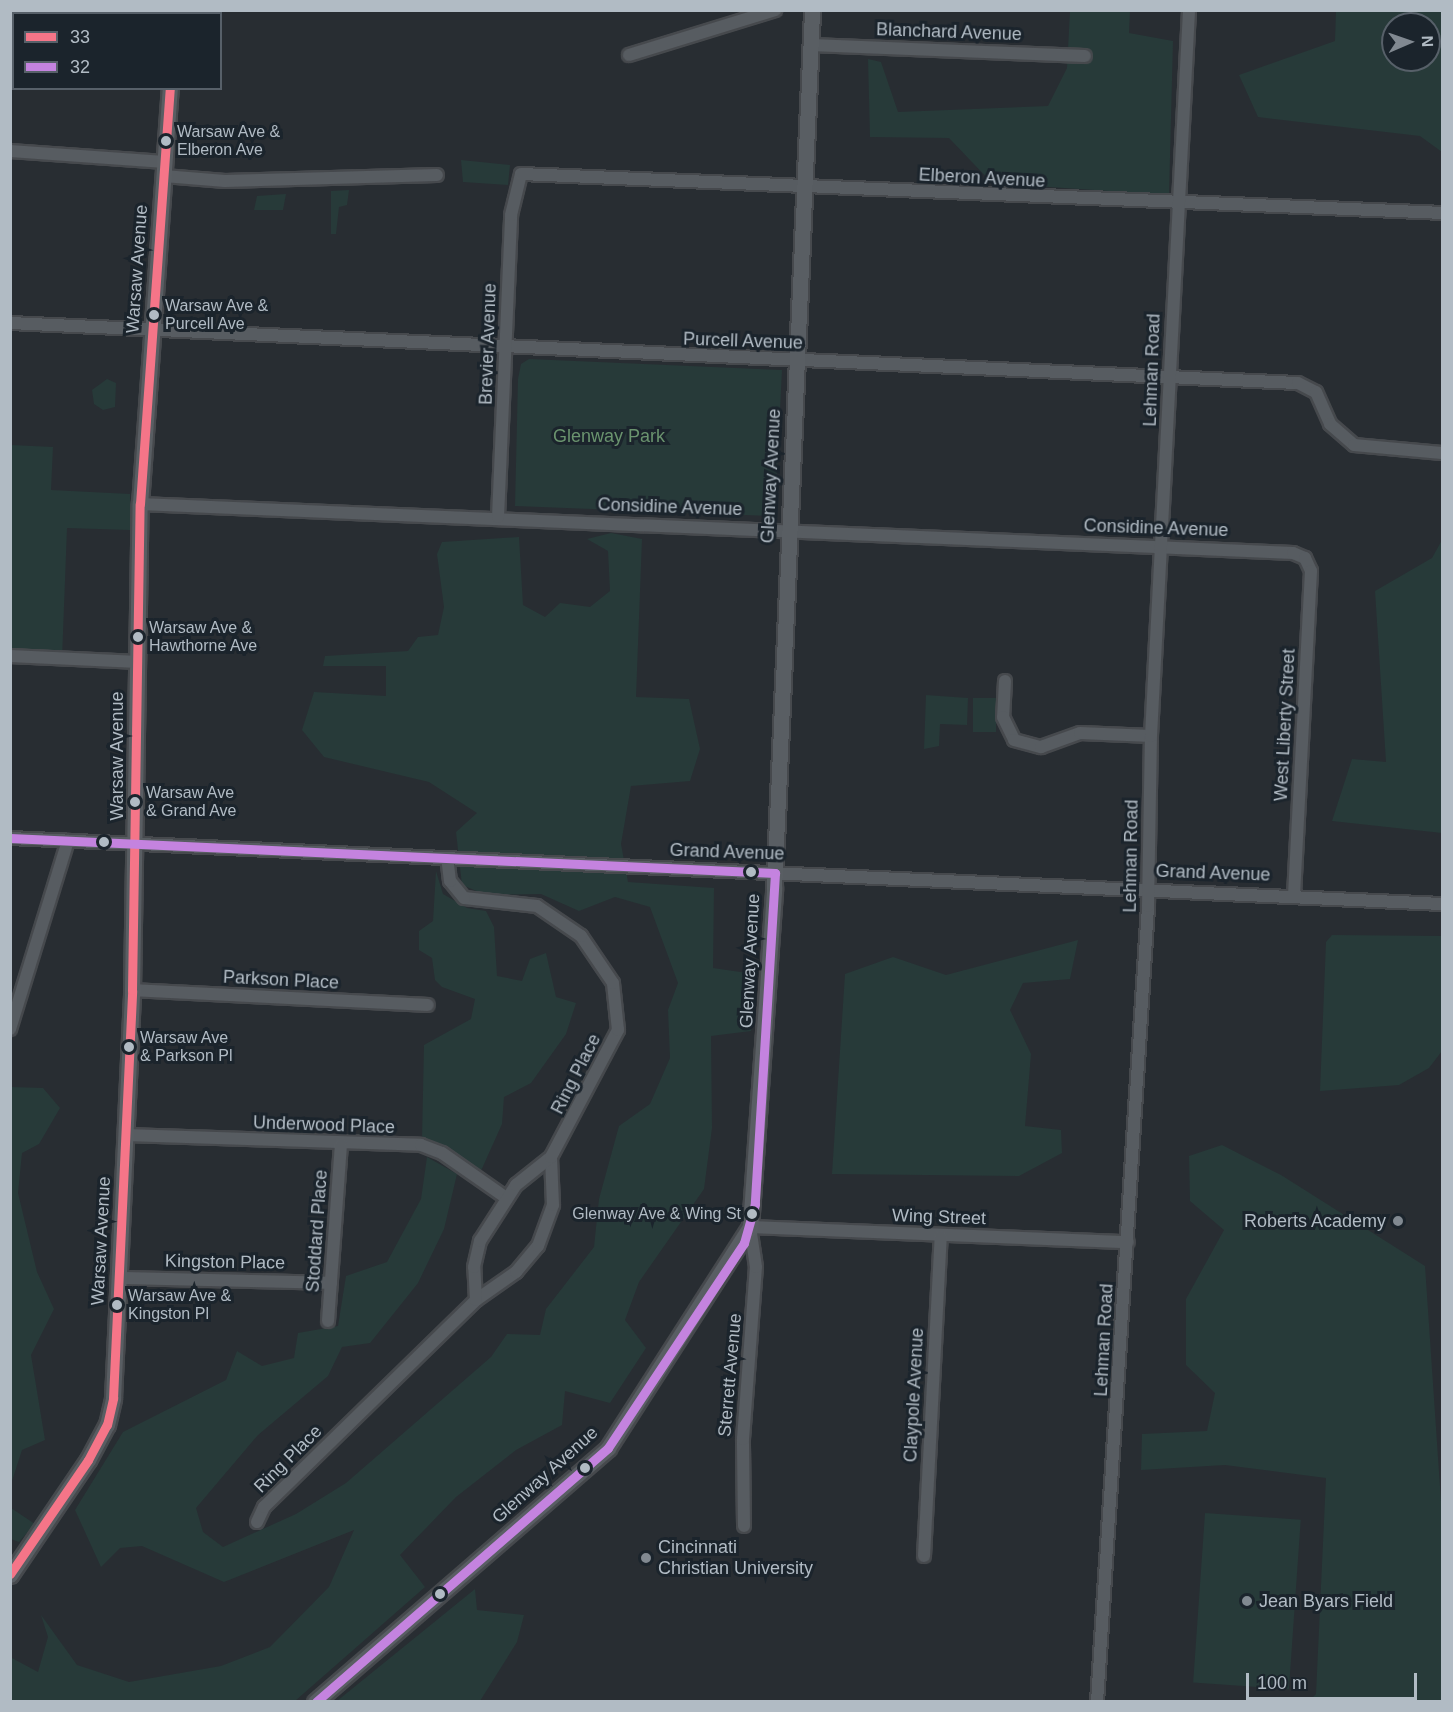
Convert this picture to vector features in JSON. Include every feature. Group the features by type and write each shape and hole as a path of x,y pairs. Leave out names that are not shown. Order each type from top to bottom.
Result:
{"main road":[{"name":"Glenway Avenue","path":"315,1701 608,1448 750,1227 775,873 812,10"},
{"name":"Warsaw Avenue","path":"10,1575 107,1425 118,1278 132,990 140,504 170,90"}],"street":[{"path":"629,55 775,10"},
{"name":"Lehman Road","path":"1097,1701 1128,1242 1148,889 1151,736 1189,10"},
{"name":"Blanchard Avenue","path":"811,45 1085,56"},
{"path":"10,151 164,169 225,181 437,175"},
{"name":"Elberon Avenue","path":"521,174 1177,205 1443,213"},
{"name":"Brevier Avenue","path":"498,517 511,215 521,174"},
{"name":"Purcell Avenue","path":"10,323 1305,384 1316,392 1337,433 1354,445 1443,453"},
{"name":"Considine Avenue","path":"140,504 1162,546 1293,553 1305,558"},
{"name":"West Liberty Street","path":"1294,895 1311,571 1305,558"},
{"path":"10,657 138,662"},
{"path":"1005,681 1003,717 1014,740 1041,747 1080,733 1151,736"},
{"name":"Grand Avenue","path":"10,838 136,846 1443,903"},
{"path":"10,1029 16,996 68,841"},
{"name":"Ring Place","path":"447,858 450,881 464,898 522,901 552,913 591,947 613,983 619,1014 613,1045 551,1157 505,1197 477,1251 476,1300"},
{"name":"Parkson Place","path":"132,990 428,1005"},
{"name":"Underwood Place","path":"126,1135 433,1149 505,1197"},
{"name":"Stoddard Place","path":"328,1321 341,1144"},
{"name":"Ring Place","path":"257,1522 264,1507 476,1300 516,1272 538,1246 553,1205 551,1157"},
{"name":"Wing Street","path":"750,1227 1128,1242"},
{"name":"Sterrett Avenue","path":"744,1526 743,1439 756,1267 750,1227"},
{"name":"Claypole Avenue","path":"924,1556 941,1236"},
{"name":"Kingston Place","path":"118,1278 331,1283"}],"green space":[{"path":"1070,11 1130,11 1129,33 1173,41 1169,195 992,183 949,138 870,137 868,59 881,62 898,112 1048,106 1067,68"},
{"path":"1336,11 1442,11 1442,152 1420,136 1258,117 1239,75 1335,41"},
{"path":"461,160 510,165 508,185 463,182"},
{"path":"349,190 347,205 339,207 336,234 331,234 331,191"},
{"path":"286,194 283,210 254,210 257,196"},
{"name":"Glenway Park","path":"529,359 782,370 775,511 771,516 515,506 518,379 521,364"},
{"path":"107,379 116,383 115,407 103,410 94,404 92,390"},
{"path":"11,445 53,447 51,490 130,494 130,530 67,528 62,659 11,656"},
{"path":"611,533 642,539 636,697 689,699 700,749 690,781 631,786 621,844 628,882 714,888 713,968 754,974 751,1031 711,1036 712,1128 704,1189 639,1282 625,1320 646,1348 610,1403 565,1391 562,1425 516,1450 456,1497 400,1555 425,1587 295,1701 11,1701 10,1657 38,1672 48,1637 41,1615 77,1665 129,1682 221,1666 270,1647 329,1587 354,1530 224,1582 142,1546 120,1548 101,1567 75,1510 123,1432 226,1380 237,1351 262,1366 294,1358 298,1333 338,1326 346,1276 387,1262 421,1199 427,1157 457,1174 444,1229 418,1283 370,1343 342,1347 328,1376 258,1435 196,1508 203,1532 223,1547 296,1514 346,1483 491,1357 507,1334 540,1335 546,1309 594,1247 599,1199 619,1126 650,1104 670,1058 668,1010 678,983 650,907 615,897 579,911 541,894 486,895 462,885 456,832 477,813 429,782 324,757 302,730 314,692 386,696 386,666 323,666 325,656 408,651 418,637 438,635 444,607 437,554 442,542 519,537 523,605 545,617 560,603 590,607 610,591 608,551 587,539"},
{"path":"1442,540 1442,833 1332,821 1352,759 1386,762 1375,591 1432,558"},
{"path":"926,695 968,698 967,725 940,724 939,746 924,749"},
{"path":"973,698 996,698 996,732 973,732"},
{"path":"436,871 443,894 467,908 486,911 494,927 497,976 522,981 530,959 546,953 556,997 576,1003 566,1034 531,1083 504,1097 502,1124 480,1173 422,1139 424,1045 471,1019 475,999 442,987 435,980 432,958 419,950 419,931 433,921"},
{"path":"1332,935 1442,936 1442,1051 1429,1068 1399,1085 1320,1091 1326,942"},
{"path":"1078,940 1070,979 1023,983 1010,1010 1031,1054 1025,1126 1061,1130 1062,1153 1019,1176 832,1174 845,974 893,957 946,975"},
{"path":"11,1087 43,1088 60,1108 39,1144 22,1153 18,1193 37,1272 54,1309 31,1355 45,1440 22,1450 11,1484"},
{"path":"1222,1145 1281,1175 1425,1266 1442,1516 1442,1701 1309,1701 1316,1694 1326,1478 1225,1465 1141,1470 1142,1434 1207,1431 1215,1393 1186,1365 1186,1299 1224,1230 1190,1201 1189,1156"},
{"path":"11,1508 35,1524 19,1542 11,1539"},
{"name":"Jean Byars Field","path":"1205,1513 1301,1520 1289,1689 1193,1683"},
{"path":"475,1589 477,1610 524,1615 517,1642 480,1701 337,1701"}],"transit line":[{"name":"33","path":"10,1574 88,1460 107,1425 113,1398 132,990 140,504 170,90"},
{"name":"32","path":"10,838 775,873 755,1204 744,1243 608,1448 316,1702"}],"place":[{"name":"Warsaw Ave & Elberon Ave","path":"166,141"},
{"name":"Warsaw Ave & Purcell Ave","path":"154,315"},
{"name":"Warsaw Ave & Hawthorne Ave","path":"138,637"},
{"name":"Warsaw Ave & Grand Ave","path":"135,802"},
{"name":"Warsaw Ave & Parkson Pl","path":"129,1047"},
{"name":"Glenway Ave & Wing St","path":"752,1214"},
{"name":"Roberts Academy","path":"1398,1221"},
{"name":"Warsaw Ave & Kingston Pl","path":"117,1305"},
{"name":"Cincinnati Christian University","path":"646,1558"},
{"name":"Jean Byars Field","path":"1247,1601"}]}
